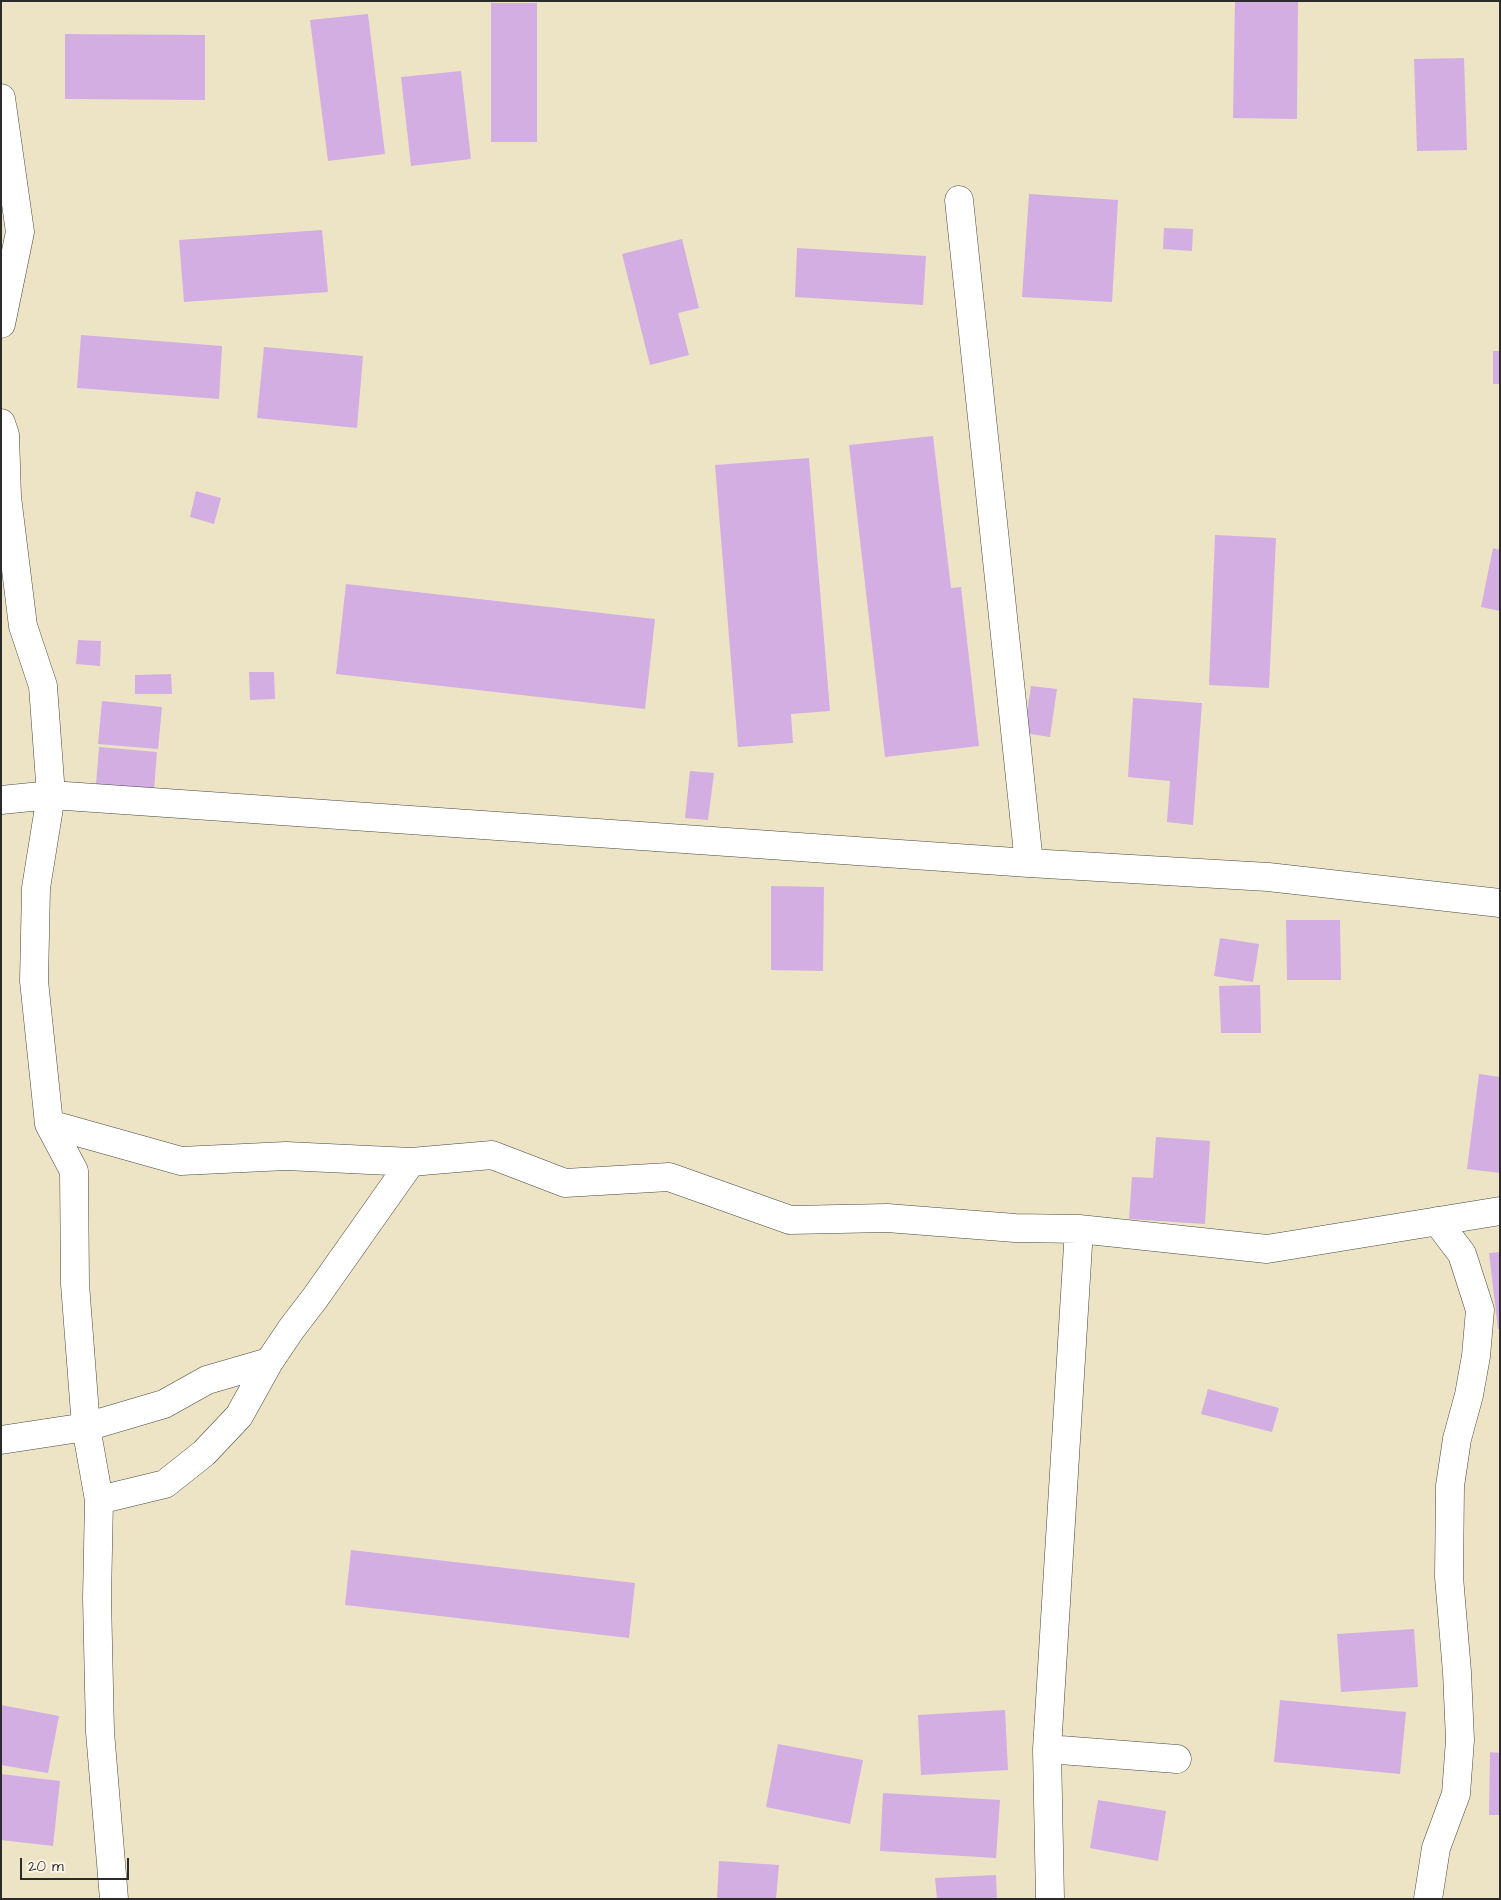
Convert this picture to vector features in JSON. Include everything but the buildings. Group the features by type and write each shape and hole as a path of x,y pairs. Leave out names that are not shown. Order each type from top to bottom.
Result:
{"street":[{"path":"1,98 20,232 1,324"},
{"path":"959,200 1029,863"},
{"path":"1,423 5,435 7,497 23,626 43,686 51,795 36,888 34,981 49,1124 74,1171 75,1284 86,1427 99,1500 97,1598 100,1732 114,1899"},
{"path":"1,800 51,795 1029,863 1268,877 1500,903"},
{"path":"49,1124 181,1160 286,1156 411,1162 492,1156 565,1183 669,1177 790,1220 887,1218 1015,1228 1079,1229 1267,1249 1500,1211"},
{"path":"99,1500 165,1484 204,1453 239,1416 269,1362 292,1328 316,1298 411,1162"},
{"path":"1428,1899 1436,1848 1456,1794 1460,1740 1457,1672 1449,1577 1450,1486 1457,1439 1469,1395 1476,1356 1480,1310 1462,1254 1437,1221"},
{"path":"1050,1899 1047,1749 1079,1229"},
{"path":"1,1440 86,1427 164,1404 208,1380 269,1362"},
{"path":"1047,1749 1178,1759"}]}
